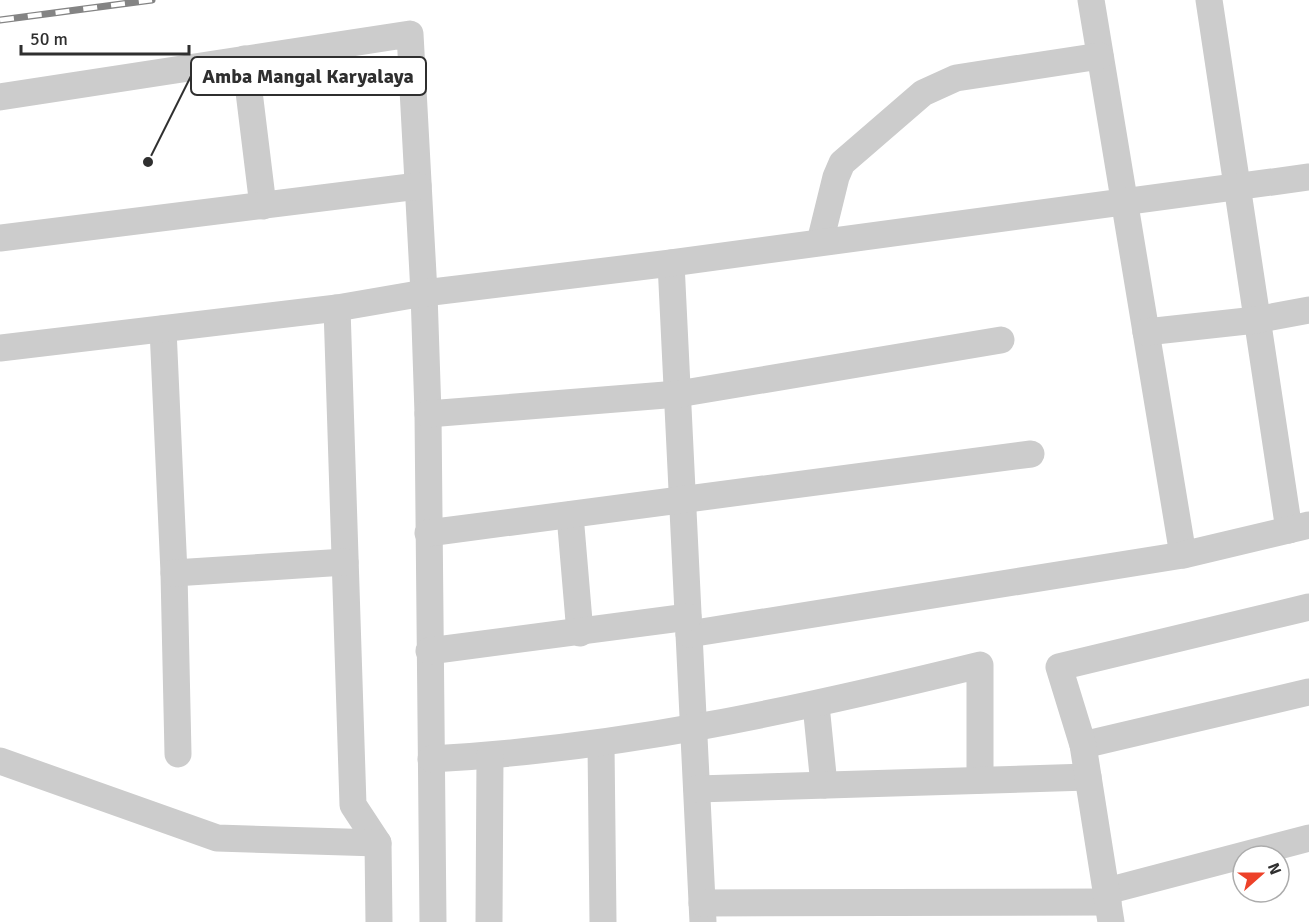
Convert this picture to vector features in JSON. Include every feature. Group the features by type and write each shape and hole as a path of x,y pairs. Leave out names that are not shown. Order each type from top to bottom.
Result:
{"street":[{"path":"1091,0 1182,555"},
{"path":"429,651 580,633 689,625 1182,555 1299,527 1256,320 1209,0"},
{"path":"0,97 410,34 428,414 433,922"},
{"path":"820,243 836,177 842,163 923,93 956,78 1100,56"},
{"path":"245,59 263,206"},
{"path":"0,348 337,308 424,294 1309,177"},
{"path":"0,238 418,186"},
{"path":"671,263 702,912 857,912 1109,905 1309,838"},
{"path":"337,308 353,805 378,843 379,922"},
{"path":"1146,332 1256,320 1309,310"},
{"path":"163,328 174,573 178,754"},
{"path":"428,414 678,394 1001,340"},
{"path":"428,533 1031,454"},
{"path":"570,515 580,633"},
{"path":"174,573 345,562"},
{"path":"1109,905 1083,745 1059,667 1309,607"},
{"path":"431,759 490,756 601,744 694,729 816,705 980,665 980,780"},
{"path":"1083,745 1309,692"},
{"path":"816,705 824,785"},
{"path":"601,744 603,922"},
{"path":"489,922 490,756"},
{"path":"0,761 217,838 378,843"},
{"path":"697,789 1088,777"}],"railway":[{"path":"0,20 152,0"}],"place":[{"name":"Amba Mangal Karyalaya","path":"148,162"}]}
